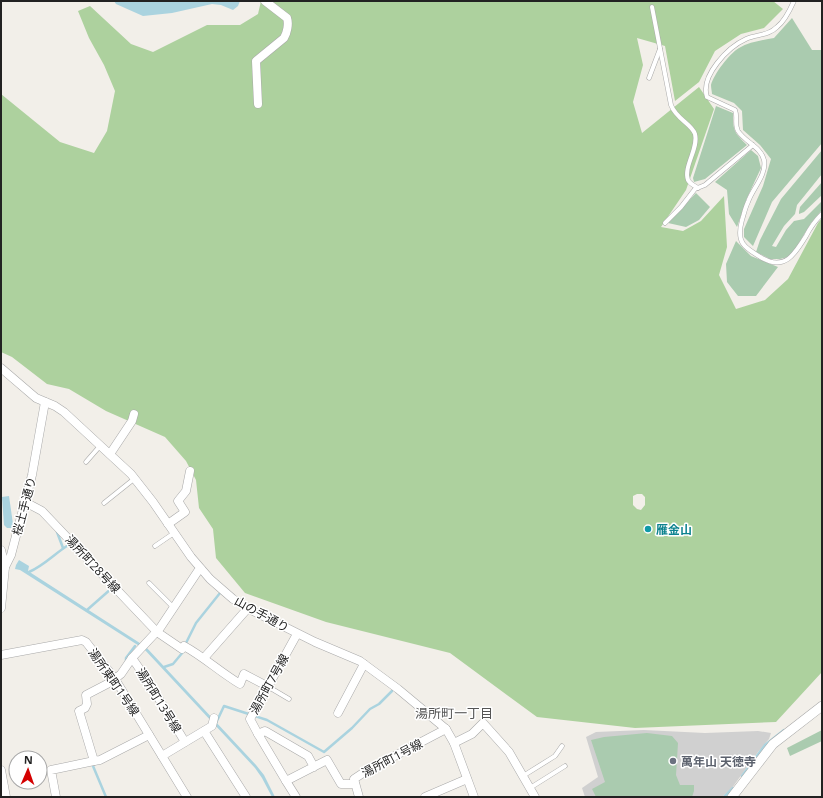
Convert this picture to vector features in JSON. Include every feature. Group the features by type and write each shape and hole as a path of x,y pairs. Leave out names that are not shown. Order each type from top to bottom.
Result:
{"street":[{"path":"258,104 256,61 284,38 286,35 288,22 287,18 265,1"},
{"name":"山の手通り","path":"1,368 36,398 55,406 64,412 124,466 134,479 144,488 191,557 210,579 233,599 297,634 360,660 446,729 454,743 474,797"},
{"name":"桜土手通り","path":"1,608 5,567 11,555 32,475 45,402"},
{"path":"110,454 132,421 134,414"},
{"path":"168,524 185,512 178,501 186,491 190,471"},
{"name":"湯所町28号線","path":"25,502 42,511 157,632 182,649 184,646 204,658 219,671 240,684 244,674 267,686"},
{"path":"1,550 5,567"},
{"path":"94,762 79,711 85,708 87,704 86,695 115,679 121,674 132,658 157,632 198,571 201,569"},
{"path":"204,658 248,608"},
{"name":"湯所町7号線","path":"258,734 250,719 297,634"},
{"name":"湯所東町1号線","path":"1,655 82,640 86,642 115,679 187,797"},
{"name":"湯所町13号線","path":"132,658 148,680 185,742"},
{"path":"338,713 364,664"},
{"path":"732,797 774,744 822,706"},
{"path":"162,756 204,731 213,722"},
{"path":"454,743 472,734 483,723 509,752 535,797"},
{"name":"湯所町1号線","path":"359,797 354,779 366,771 446,729"},
{"path":"204,731 246,797"},
{"path":"296,797 258,734 265,731 308,756 314,767"},
{"path":"56,797 51,770 100,760 149,735"},
{"path":"286,781 327,760 341,784 355,784"},
{"path":"1,770 6,797"},
{"path":"425,797 467,779"}],"lane":[{"path":"794,1 778,27 766,34 745,39 726,54 709,74 705,91 707,97 735,110 736,126 739,132 761,152 764,160 764,168 748,201 740,226 739,234 741,241 747,248 768,261 777,263 788,260 798,250 815,222 822,214"},
{"path":"652,7 671,105 678,117 693,130 695,136 696,141 689,166 688,180 698,188"},
{"path":"649,78 660,48"},
{"path":"665,223 681,207 695,189 705,185 753,146"},
{"path":"86,462 101,445"},
{"path":"104,503 134,479"},
{"path":"155,546 174,534"},
{"path":"149,583 174,608"},
{"path":"267,686 290,699"},
{"path":"523,776 556,756 562,746"},
{"path":"530,788 565,766"}],"shaded area":[{"name":"萬年山 天徳寺","path":"644,730 705,733 758,731 771,733 769,739 732,788 722,797 585,797 582,788 598,777 586,737 596,732"}],"green space":[{"path":"261,1 773,1 783,9 764,28 741,34 715,51 699,82 675,101 665,46 637,38 643,65 633,102 642,133 699,87 714,109 686,190 661,227 683,231 701,221 724,196 727,247 719,275 736,309 765,300 788,279 822,218 822,672 776,722 635,728 537,717 450,653 326,622 245,593 216,558 213,529 199,508 196,480 186,461 165,437 106,411 69,389 47,384 12,357 1,352 1,94 60,142 94,153 107,131 115,91 104,65 89,38 78,11 90,6 131,44 153,52 207,25 240,25 258,14","holes":["642,494 645,497 645,505 641,510 637,509 633,505 633,496"]},
{"path":"792,18 812,50 822,50 822,143 772,202 753,246 744,237 744,229 763,186 771,159 760,145 743,130 742,111 734,103 712,94 711,85 719,70 735,51 747,44 774,38"},
{"path":"716,106 733,113 733,124 735,131 747,145 705,179 694,182 693,178"},
{"path":"751,150 758,156 761,168 747,198 737,227 729,214 727,190 715,182"},
{"path":"822,150 822,174 797,205 795,214 784,226 772,246 776,247 786,230 794,221 804,219 822,201 822,210 811,223 794,251 788,257 770,259 756,252 760,240 781,199"},
{"path":"822,182 822,195 804,212 799,214 800,207"},
{"path":"696,193 710,207 699,220 686,227 668,223"},
{"path":"736,241 751,256 778,267 756,296 738,296 727,282 726,264"},
{"path":"822,730 822,741 790,756 787,748"},
{"path":"647,733 672,736 678,743 676,775 680,785 694,785 692,797 596,797 592,789 605,782 591,740 604,737"}],"water":[{"path":"114,1 240,1 238,6 233,10 221,5 212,4 172,13 143,16 116,4"},
{"path":"9,496 13,524 12,528 7,528 4,525 2,497"},
{"path":"19,560 29,566 28,571 146,647 256,765 264,775 275,797 272,797 255,768 144,649 20,570 15,569"}],"waterway":[{"path":"57,532 63,548"},
{"path":"29,572 40,566 70,544"},
{"path":"87,610 112,588"},
{"path":"185,645 196,623 220,593"},
{"path":"126,661 126,658 135,646"},
{"path":"164,667 173,664 183,652"},
{"path":"216,723 224,706 267,720 324,752 352,728 370,709 379,704 392,691"},
{"path":"742,776 765,745 784,730"},
{"path":"93,766 106,797"},
{"path":"724,797 733,788"}],"place":[{"name":"雁金山","path":"648,529"},
{"name":"萬年山 天徳寺","path":"673,761"}],"district":[{"name":"湯所町一丁目","path":"454,713"}]}
